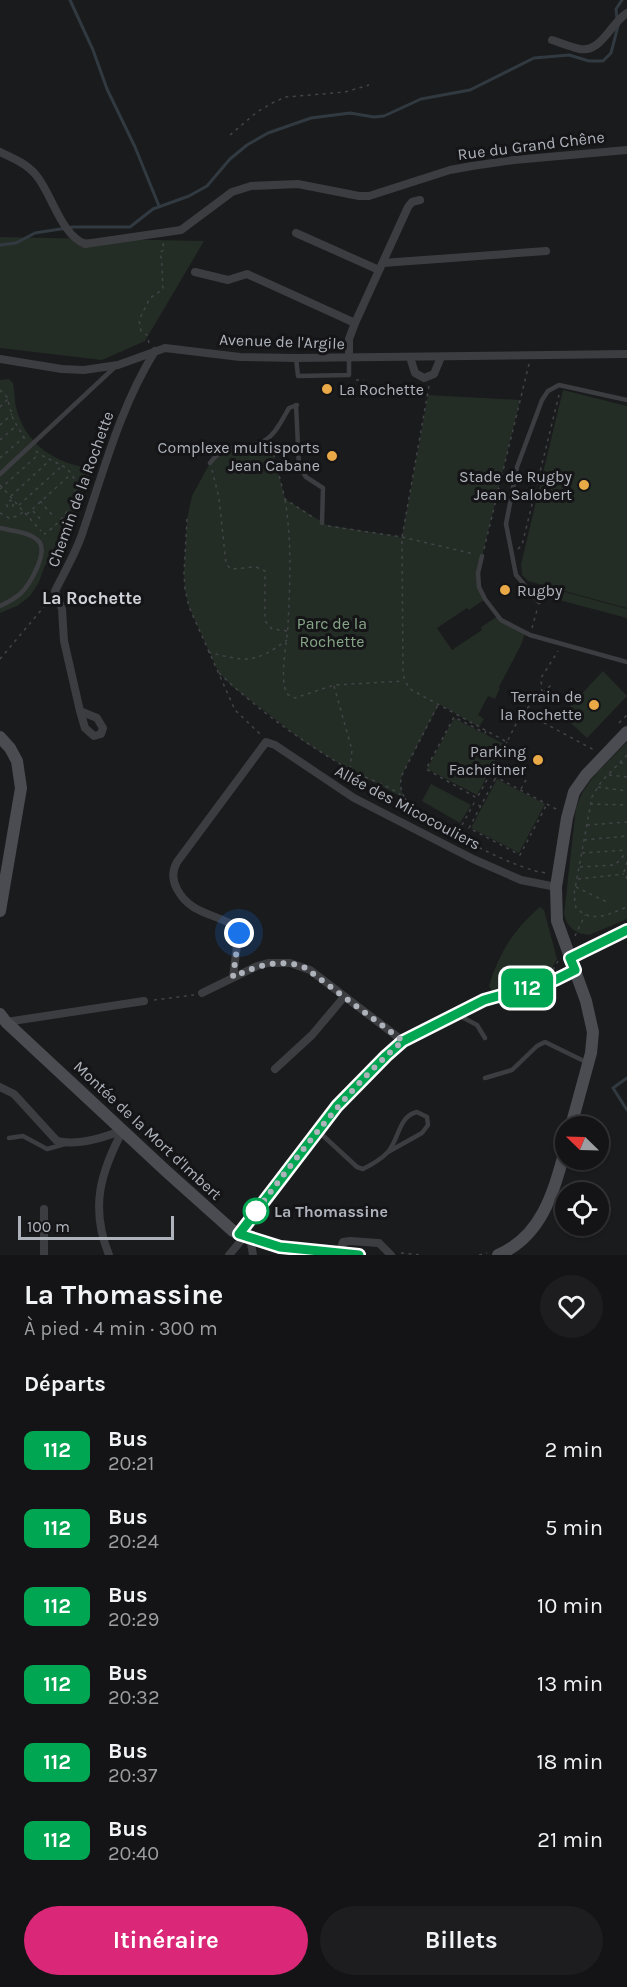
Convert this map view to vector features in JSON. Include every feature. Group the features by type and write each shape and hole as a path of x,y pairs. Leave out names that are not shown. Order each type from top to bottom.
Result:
{"street":[{"path":"552,40 582,49 592,48 621,18"},
{"name":"Rue du Grand Chêne","path":"0,152 28,166 48,191 74,237 85,244 186,227 232,192 250,186 298,184 369,196 450,170 471,166 627,150"},
{"path":"349,358 349,339 355,323 408,207 412,202 420,200"},
{"path":"296,232 381,266 546,251"},
{"path":"195,272 228,280 247,274 355,323"},
{"name":"Avenue de l'Argile","path":"0,359 71,370 99,369 168,348 240,357 296,358 627,354"},
{"name":"Chemin de la Rochette","path":"55,594 81,536 109,451 133,389 155,351"},
{"path":"410,357 413,370 424,378 431,376 437,370 441,357"},
{"path":"55,594 62,609 64,641 80,711"},
{"path":"574,1116 593,1042 592,1024 589,1008 557,921 551,886 574,792 586,775 627,732"},
{"path":"0,737 18,761 21,788 2,885 0,911"},
{"path":"233,977 238,938 237,927 188,905 176,888 173,873 177,862 264,744 268,742"},
{"name":"Allée des Micocouliers","path":"268,742 341,790 382,813 513,877 551,886"},
{"path":"570,958 627,931"},
{"path":"202,993 268,963 290,963 310,970 403,1041"},
{"path":"229,1255 317,1130 352,1090 403,1041 491,998 555,980 575,970"},
{"path":"275,1069 312,1035 344,997"},
{"path":"2,1018 144,1001"},
{"name":"Montée de la Mort d'Imbert","path":"2,1018 228,1227 244,1236 280,1247 359,1255"},
{"path":"0,1087 14,1094 54,1139 67,1143 105,1137 123,1130"},
{"path":"109,1255 99,1215 98,1198 104,1175 123,1130"},
{"path":"105,1137 116,1144"},
{"path":"498,1255 514,1247 524,1238 542,1215 549,1203 559,1170"},
{"path":"44,1209 44,1255"},
{"path":"244,1236 253,1255"},
{"path":"339,1253 343,1242 350,1240 379,1243 390,1254"}],"lane":[{"path":"296,358 298,376 349,375 349,358"},
{"path":"0,474 118,364"},
{"path":"539,602 517,577 506,520 518,467 545,394 552,387 562,385 627,400"},
{"path":"210,463 224,450 260,443 269,437 289,408 298,405 298,461 303,473 323,488 322,523"},
{"path":"0,528 31,536 38,541 41,548 37,567 25,589 15,598 0,606"},
{"path":"482,556 478,573 480,592 501,620 530,635 627,662"},
{"path":"456,1015 477,1026 484,1038"},
{"path":"485,1078 512,1070 537,1046 545,1042 588,1063"},
{"path":"317,1130 361,1168 365,1168 422,1133 428,1125 427,1117 417,1112 406,1117 388,1152"},
{"path":"9,1138 23,1136 47,1149 67,1143"}],"path":[{"path":"230,135 257,112 286,97 345,92 369,85"},
{"path":"155,351 147,341 147,335 141,331 139,320 150,298 163,289 161,270 163,264 160,252 164,250 163,242 173,231"},
{"path":"285,499 327,525 402,537 482,556 531,356"},
{"path":"431,376 402,537 403,674 410,689 507,742"},
{"path":"349,381 364,380"},
{"path":"511,551 522,545 562,385"},
{"path":"0,390 8,399 16,425 24,437 39,454 71,473 74,480 74,496 68,512 48,532 31,536"},
{"path":"0,407 8,399"},
{"path":"0,425 12,414"},
{"path":"0,440 16,425"},
{"path":"0,458 24,437"},
{"path":"269,437 290,528 288,631 284,684 287,694 295,698 334,685 405,681"},
{"path":"39,454 1,487 41,531"},
{"path":"10,496 49,461"},
{"path":"210,463 219,498 226,564 231,569 256,567 266,571 265,621 272,629 288,631"},
{"path":"18,506 62,466"},
{"path":"0,513 9,518 25,513 71,473"},
{"path":"503,476 519,480"},
{"path":"0,495 5,491"},
{"path":"40,501 54,516"},
{"path":"32,509 42,521"},
{"path":"187,519 185,589 189,607 207,652 235,710 268,742"},
{"path":"0,659 55,594"},
{"path":"530,635 539,602"},
{"path":"207,652 236,659 259,657 287,640"},
{"path":"542,694 541,678 563,643"},
{"path":"219,673 278,723 306,743 350,770 404,798 422,814 479,846 530,870 548,873 551,886"},
{"path":"486,730 484,733 454,717 426,769 477,798 523,712 553,684"},
{"path":"334,685 352,750 350,770"},
{"path":"404,798 400,785 402,775 439,703"},
{"path":"523,712 594,750"},
{"path":"627,755 597,787 590,804 575,887 575,905 585,915 603,916 627,907"},
{"path":"620,763 627,763"},
{"path":"608,775 627,777"},
{"path":"489,776 495,779 496,777 558,810"},
{"path":"495,779 469,828 520,855 547,804"},
{"path":"521,790 526,780"},
{"path":"597,787 627,790"},
{"path":"462,825 474,803 481,806"},
{"path":"590,804 627,805"},
{"path":"586,825 627,822"},
{"path":"584,840 627,836"},
{"path":"581,854 627,851"},
{"path":"579,867 615,865 627,851"},
{"path":"627,862 624,868 627,879"},
{"path":"577,879 624,874"},
{"path":"575,887 609,903"},
{"path":"576,935 585,915"},
{"path":"144,1001 202,993"},
{"path":"390,1254 421,1255"}],"green space":[{"path":"0,237 204,241 145,341 102,360 0,348"},
{"path":"9,379 13,383 15,404 20,420 34,441 54,457 92,468 78,508 69,525 66,546 62,555 45,565 39,582 30,596 17,606 0,613 0,380"},
{"name":"Stade de Rugby Jean Salobert","path":"563,390 627,406 627,608 528,581 522,575 521,564"},
{"name":"Parc de la Rochette","path":"428,395 520,400 478,573 478,582 485,599 437,628 452,650 498,616 525,633 495,699 488,696 478,715 484,719 479,727 439,704 402,775 400,785 404,798 350,770 306,743 233,687 219,673 189,607 185,589 187,519 192,496 210,463 218,454 260,443 269,437 285,499 327,525 402,537"},
{"path":"547,587 627,609 627,618 544,596"},
{"name":"Terrain de la Rochette","path":"603,671 627,696 587,738 562,715"},
{"path":"454,718 504,744 477,795 427,769"},
{"path":"627,742 627,919 589,935 584,934 572,929 564,914 576,808 591,781"},
{"path":"497,779 545,804 519,853 471,828"},
{"path":"431,784 471,805 460,823 422,801"},
{"path":"540,907 544,910 557,959 547,978 492,991 489,986 508,942 522,924"}],"waterway":[{"path":"70,0 159,206"},
{"path":"617,19 616,9 622,0"},
{"path":"0,245 16,243 35,233 73,227 130,227 153,209 189,196 207,186 230,159 247,145 268,133 311,118 350,113 374,117 384,116 421,99 470,90 534,58 569,55 589,61 603,61 611,53 618,26"},
{"path":"627,1078 613,1088 627,1110"}],"bus line":[{"name":"112","path":"359,1255 280,1247 239,1234 337,1106 403,1041 484,1000 555,980 575,970 570,958 627,930"}],"place":[{"name":"La Rochette","path":"327,389"},
{"name":"Complexe multisports Jean Cabane","path":"332,456"},
{"name":"Stade de Rugby Jean Salobert","path":"584,485"},
{"name":"Rugby","path":"505,590"},
{"name":"Terrain de la Rochette","path":"594,705"},
{"name":"Parking Facheitner","path":"538,760"},
{"name":"La Thomassine","path":"256,1211"}],"district":[{"name":"La Rochette","path":"92,598"}],"route":[{"path":"239,933 233,977 268,963 281,962 304,967 403,1041 337,1106 256,1211"}]}
